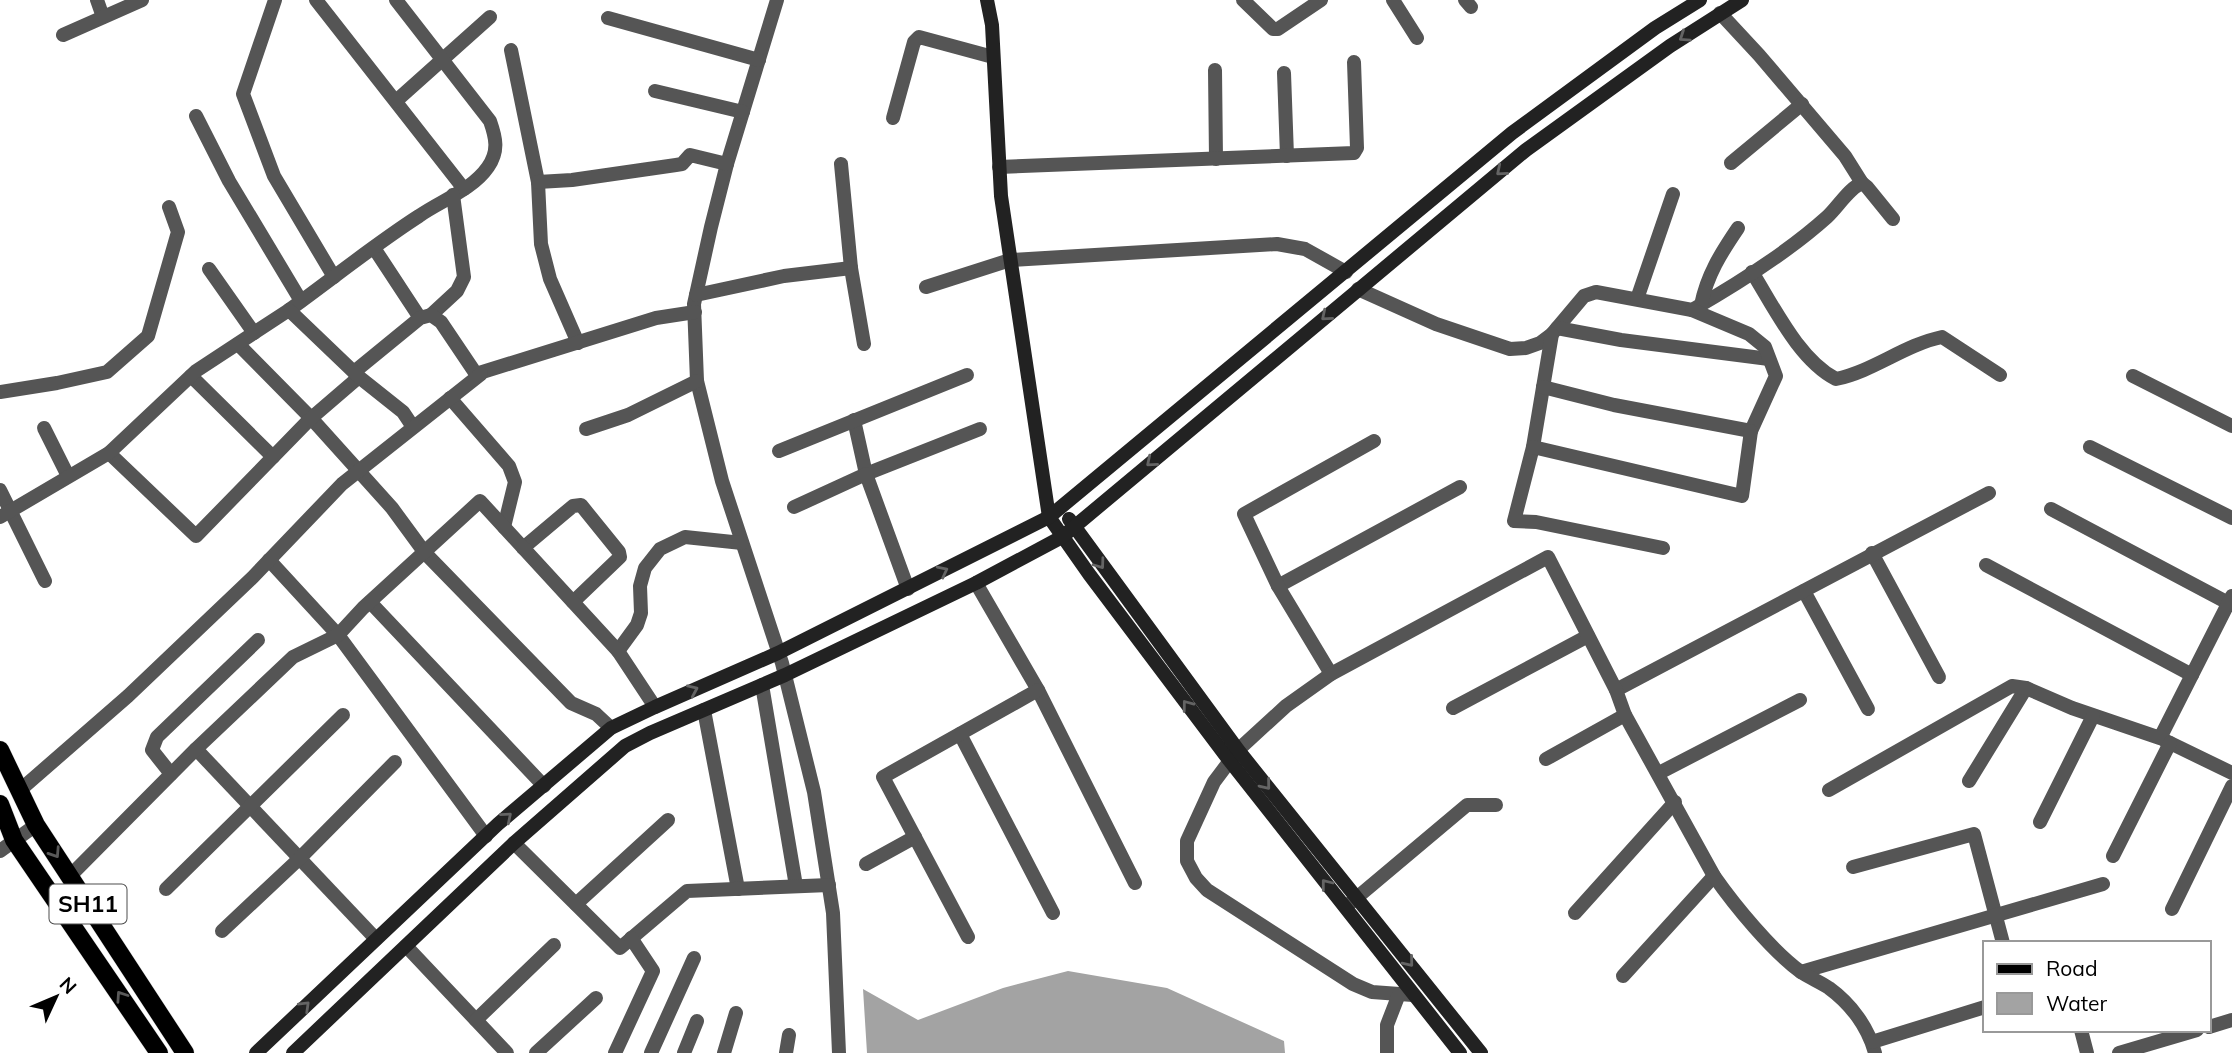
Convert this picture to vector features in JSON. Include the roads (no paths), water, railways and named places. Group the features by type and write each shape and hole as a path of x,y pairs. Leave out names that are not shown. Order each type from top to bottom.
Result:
{"main road":[{"name":"SH11","path":"0,750 36,825 185,1053"},
{"name":"SH11","path":"0,804 7,846 159,1053"}],"street":[{"path":"97,0 103,17"},
{"path":"64,35 142,0"},
{"path":"260,0 273,6 243,94 274,176 334,277"},
{"path":"109,453 196,536 356,374 457,291 464,277 458,192 396,101 316,0"},
{"path":"5,514 109,453 191,376 289,310 420,215 471,184 488,167 497,141 490,121 396,0"},
{"path":"777,0 710,227 696,295 697,381 722,481 785,675 814,792 833,914 839,1053"},
{"path":"987,0 1001,196 1045,483 1062,537 1233,755 1356,897 1481,1053"},
{"path":"1243,0 1273,29 1278,29 1321,0"},
{"path":"1393,0 1417,38"},
{"path":"256,1053 486,836 611,729 655,706 778,653 1055,512 1512,133 1655,28 1700,0"},
{"path":"293,1053 514,843 625,746 785,675 976,583 1062,537 1526,150 1742,0"},
{"path":"1720,13 1802,104 1893,219"},
{"path":"396,101 490,17"},
{"path":"608,18 759,60"},
{"path":"893,118 914,42 919,37 993,57"},
{"path":"511,50 538,183 541,244 550,279 578,343"},
{"path":"999,167 1354,153 1357,148 1354,62"},
{"path":"1215,70 1216,159"},
{"path":"1284,73 1287,156"},
{"path":"655,91 743,112"},
{"path":"1731,163 1802,104"},
{"path":"196,116 229,181 301,301"},
{"path":"538,183 682,164 690,155 727,164"},
{"path":"841,164 851,268 864,344"},
{"path":"1696,307 1797,242 1839,205 1855,186 1862,183"},
{"path":"1637,299 1673,194"},
{"path":"0,392 107,372 148,336 177,232 169,207"},
{"path":"1696,307 1713,267 1738,228"},
{"path":"926,288 1010,260 1277,244 1305,249 1346,271"},
{"path":"374,248 426,316 441,322 472,370 481,374"},
{"path":"696,295 784,276 851,268"},
{"path":"209,269 254,333"},
{"path":"1752,272 1806,354 1824,373 1836,379 1856,375 1924,340 1942,337 2000,375"},
{"path":"1358,289 1436,324 1510,349 1526,348 1540,343 1584,296 1596,292 1696,307 1749,334 1765,347 1776,376 1751,431 1742,496 1533,447"},
{"path":"289,310 356,374 403,412 413,427"},
{"path":"19,791 128,696 269,560 342,484 481,374 656,318 695,312"},
{"path":"1554,331 1769,359"},
{"path":"1554,331 1533,447 1514,522 1536,522 1663,548"},
{"path":"237,344 311,418 358,470 392,508 425,553 570,703 596,715 611,729"},
{"path":"779,451 967,375"},
{"path":"191,376 272,457"},
{"path":"2133,376 2232,426"},
{"path":"586,429 628,415 697,381"},
{"path":"1543,387 1614,405 1751,431"},
{"path":"450,398 509,466 515,482 504,527"},
{"path":"854,421 866,474 908,589"},
{"path":"44,428 68,476"},
{"path":"794,507 866,474 980,429"},
{"path":"1331,674 1278,586 1244,514 1374,441"},
{"path":"2090,447 2232,518"},
{"path":"1278,586 1460,487"},
{"path":"0,490 5,514 45,581"},
{"path":"1615,690 1989,493"},
{"path":"70,876 196,749 293,657 338,635 480,501 618,651 655,706"},
{"path":"523,548 573,506 581,505 619,552 620,557 573,602"},
{"path":"2051,509 2231,601 2192,675 2113,856"},
{"path":"1055,512 1074,526 1233,755 1406,995 1460,1053"},
{"path":"618,651 637,625 641,613 640,586 645,568 660,549 685,537 742,543"},
{"path":"1872,553 1939,677"},
{"path":"1406,995 1372,992 1353,984 1207,890 1196,878 1187,861 1187,841 1214,782 1233,755 1286,706 1331,674 1548,557 1625,715 1714,876 1731,900 1801,972 1830,988 1853,1008 1873,1047 1983,1008"},
{"path":"269,560 338,635 486,836"},
{"path":"1986,565 2192,675"},
{"path":"976,583 1038,690 1135,883"},
{"path":"1804,591 1868,709"},
{"path":"370,603 544,786"},
{"path":"1453,708 1588,636"},
{"path":"171,774 152,750 157,737 258,640"},
{"path":"762,685 796,886"},
{"path":"1829,790 2012,686 2026,688 2165,741 2232,773"},
{"path":"1969,781 2026,688"},
{"path":"968,937 883,777 1038,690"},
{"path":"1659,774 1800,700"},
{"path":"704,710 738,889"},
{"path":"166,889 343,715"},
{"path":"1546,759 1625,715"},
{"path":"2040,822 2094,716"},
{"path":"960,734 1053,913"},
{"path":"196,749 376,939"},
{"path":"222,931 300,858 395,762"},
{"path":"2172,909 2232,786"},
{"path":"1575,913 1675,803"},
{"path":"1344,907 1467,805 1496,805"},
{"path":"576,904 668,820"},
{"path":"7,846 36,825"},
{"path":"1853,867 1974,834 2002,941"},
{"path":"866,864 915,837"},
{"path":"514,843 620,948 687,891 829,885"},
{"path":"1623,976 1714,876"},
{"path":"1801,972 2103,884"},
{"path":"615,1053 653,971 631,938"},
{"path":"476,1020 554,945"},
{"path":"406,946 507,1053"},
{"path":"651,1053 694,958"},
{"path":"1387,1053 1387,1025 1406,995"},
{"path":"536,1053 596,998"},
{"path":"724,1053 736,1013"},
{"path":"2211,1026 2232,1020"},
{"path":"684,1053 697,1021"},
{"path":"2082,1032 2087,1053"},
{"path":"2119,1053 2190,1032"},
{"path":"786,1053 789,1035"}],"water":[{"path":"1068,971 1167,988 1284,1041 1285,1053 867,1053 863,989 918,1020 1003,988"}]}
